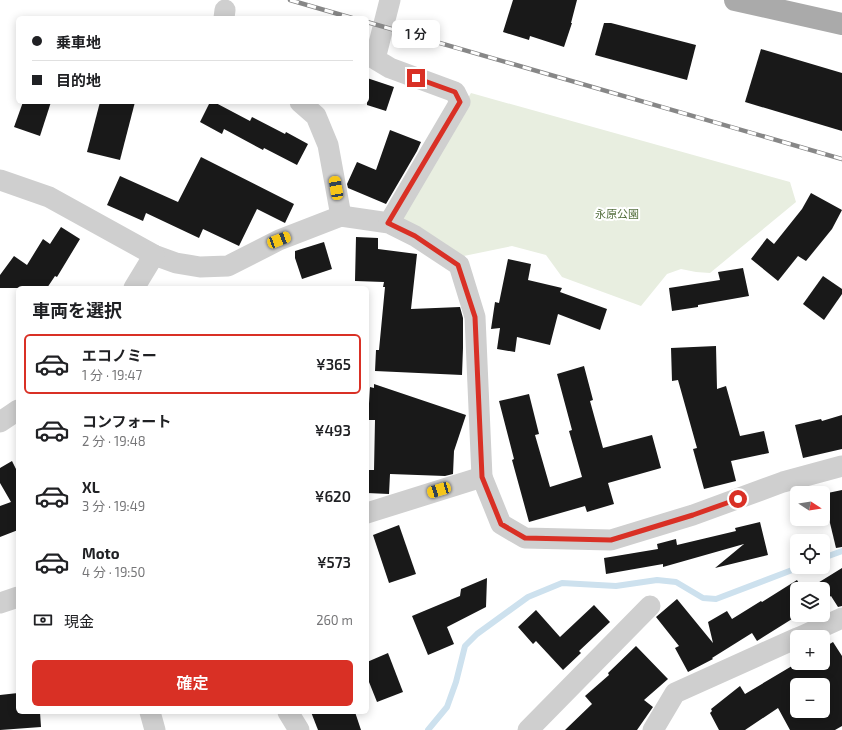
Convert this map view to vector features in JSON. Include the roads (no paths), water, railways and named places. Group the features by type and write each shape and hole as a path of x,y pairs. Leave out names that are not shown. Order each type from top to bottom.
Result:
{"main road":[{"path":"735,0 842,24"}],"street":[{"path":"388,223 460,102 455,92 390,68 375,58 390,0"},
{"path":"302,104 316,116 328,145 341,216"},
{"path":"0,180 49,198 154,255 176,263 200,267 228,266 279,240 341,216 388,223 415,236 458,265 475,317 482,477 501,524 525,538 611,540 693,515 783,482 842,466"},
{"path":"135,286 154,255"},
{"path":"0,422 16,411"},
{"path":"369,512 482,477"},
{"path":"0,603 16,598"},
{"path":"528,730 650,606"},
{"path":"815,630 842,618"},
{"path":"653,730 675,694 790,641"},
{"path":"151,714 155,730"},
{"path":"289,714 299,730"}],"waterway":[{"path":"830,555 842,551"},
{"path":"428,730 447,707 456,682 465,646 477,634 528,597 562,583 616,586 657,580 676,582 703,598 716,599 790,571"}],"railway":[{"path":"290,0 345,16"},
{"path":"369,23 842,159"}],"park label":[{"name":"永原公園","path":"617,214"}]}
